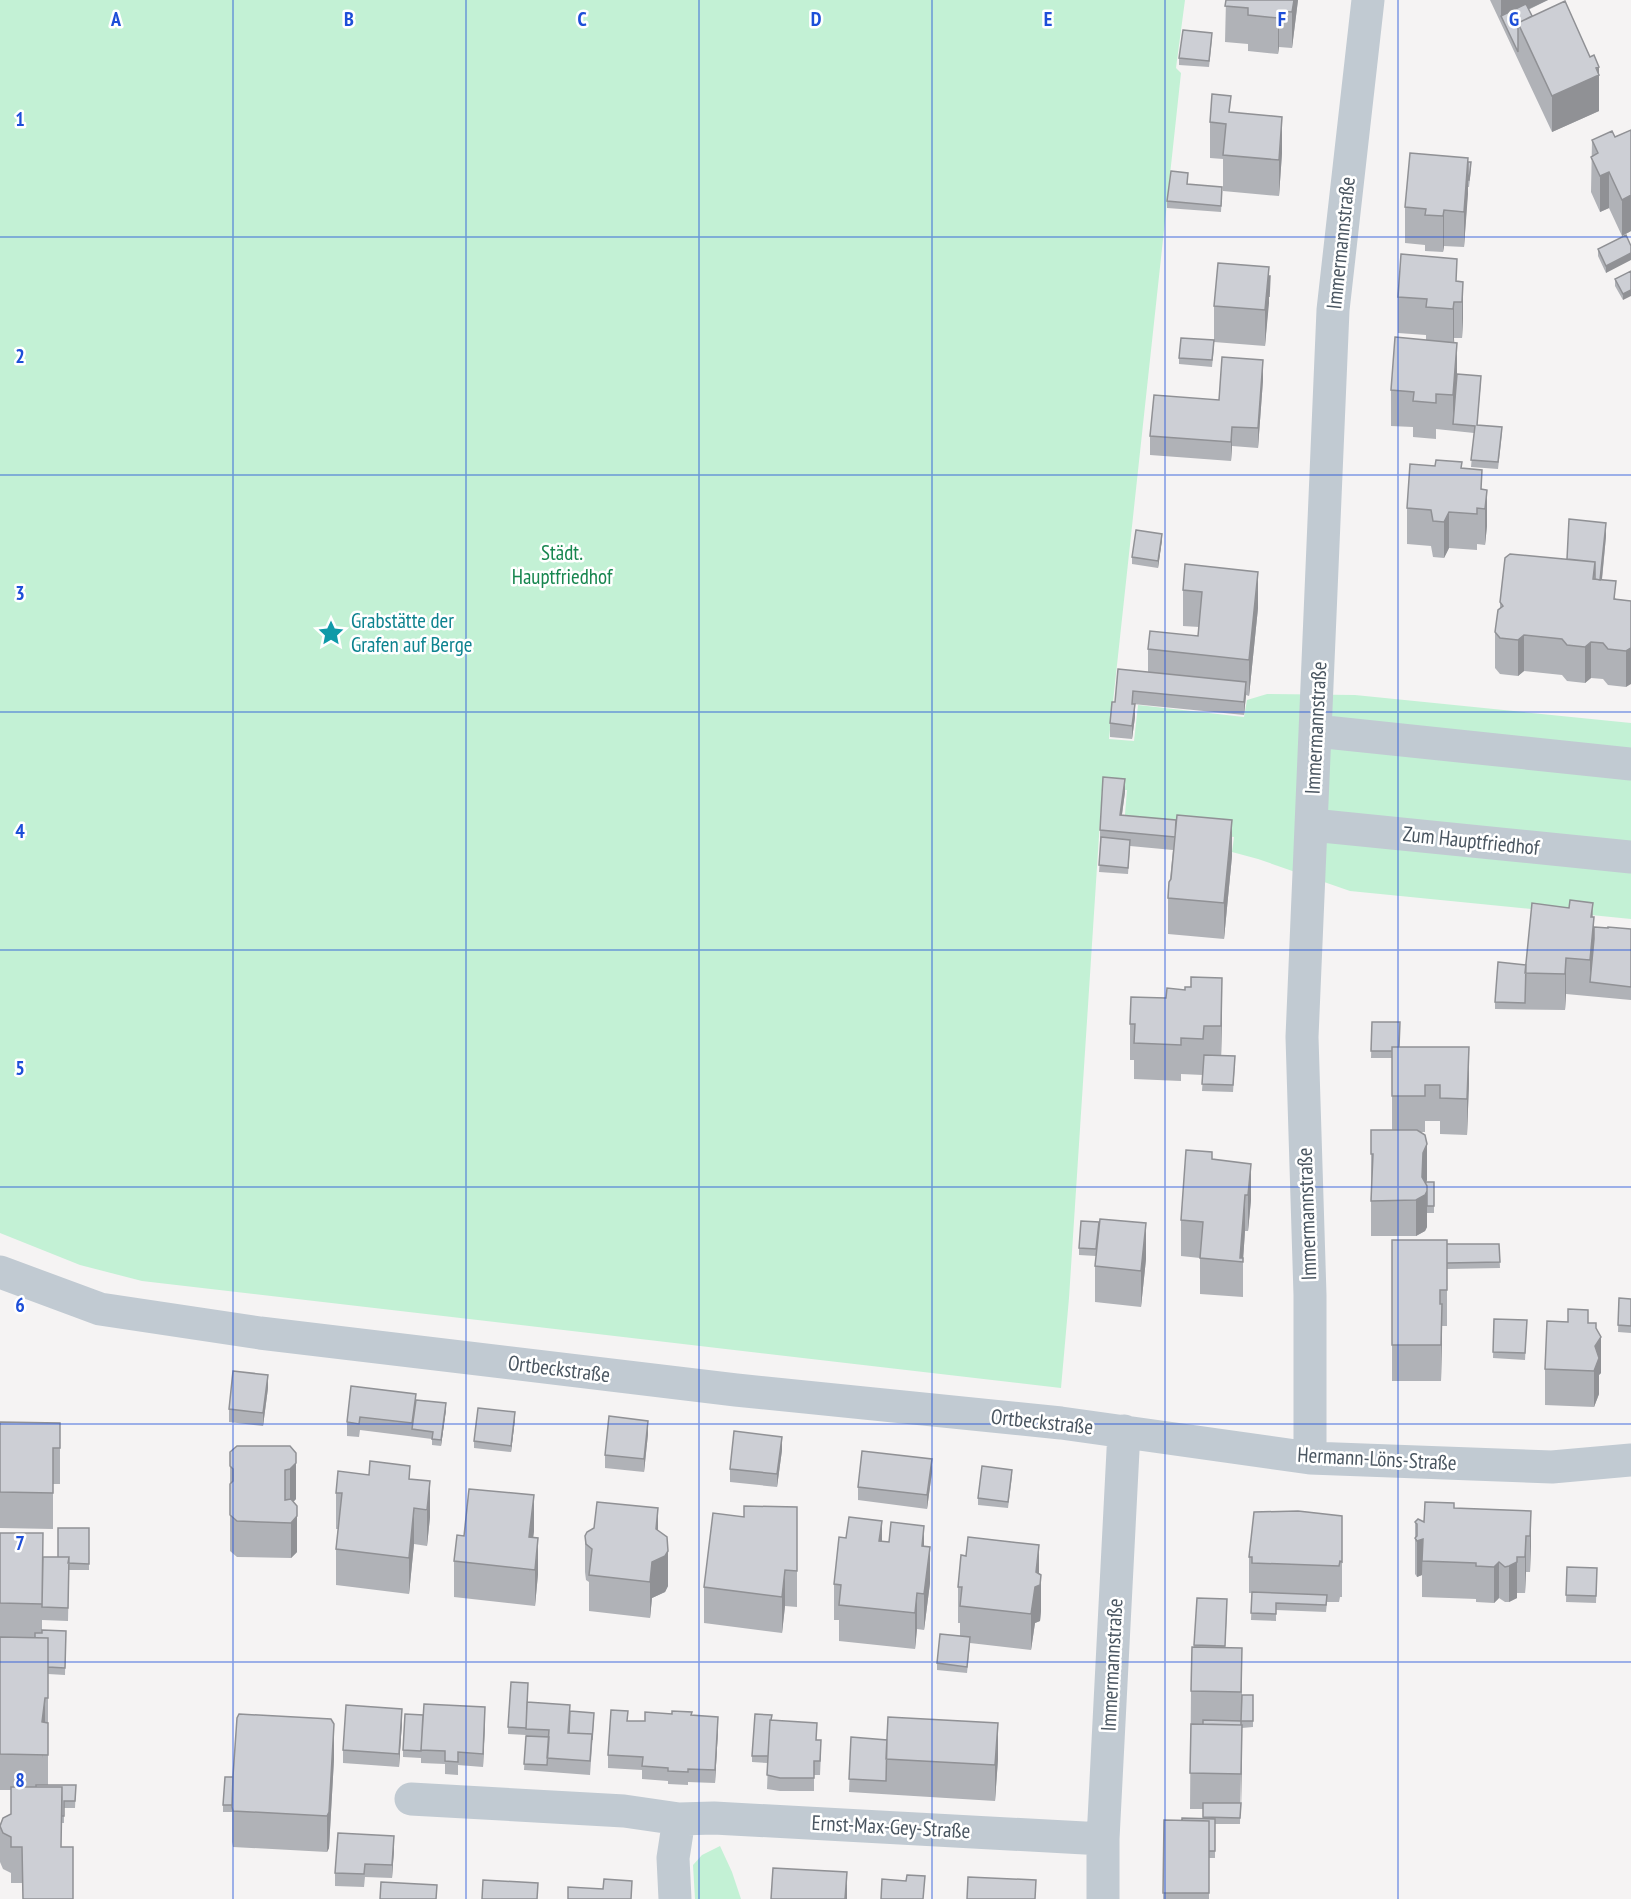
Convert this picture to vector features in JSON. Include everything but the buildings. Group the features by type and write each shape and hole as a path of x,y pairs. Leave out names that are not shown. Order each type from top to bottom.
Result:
{"street":[{"name":"Immermannstraße","path":"1310,1458 1310,1295 1302,1037 1334,310 1368,0"},
{"path":"1316,731 1631,764"},
{"name":"Zum Hauptfriedhof","path":"1312,825 1631,857"},
{"name":"Ortbeckstraße","path":"0,1272 100,1309 260,1333 689,1384 1124,1431"},
{"name":"Immermannstraße","path":"1103,1899 1103,1839 1124,1431"},
{"name":"Hermann-Löns-Straße","path":"1124,1431 1310,1458 1552,1467 1631,1460"},
{"name":"Ernst-Max-Gey-Straße","path":"411,1799 624,1811 679,1819 714,1818 1103,1839"},
{"path":"675,1899 673,1858 679,1819"}],"green space":[{"name":"Städt. Hauptfriedhof","path":"0,0 1185,0 1176,68 1181,73 1109,739 1134,741 1138,705 1244,717 1247,700 1267,694 1355,695 1631,723 1631,919 1350,891 1232,852 1234,837 1124,826 1127,790 1102,790 1069,1298 1061,1388 142,1281 80,1265 0,1233"},
{"path":"720,1846 741,1899 695,1899 693,1865 702,1855"}],"place":[{"name":"Grabstätte der Grafen auf Berge","path":"331,633"}]}
